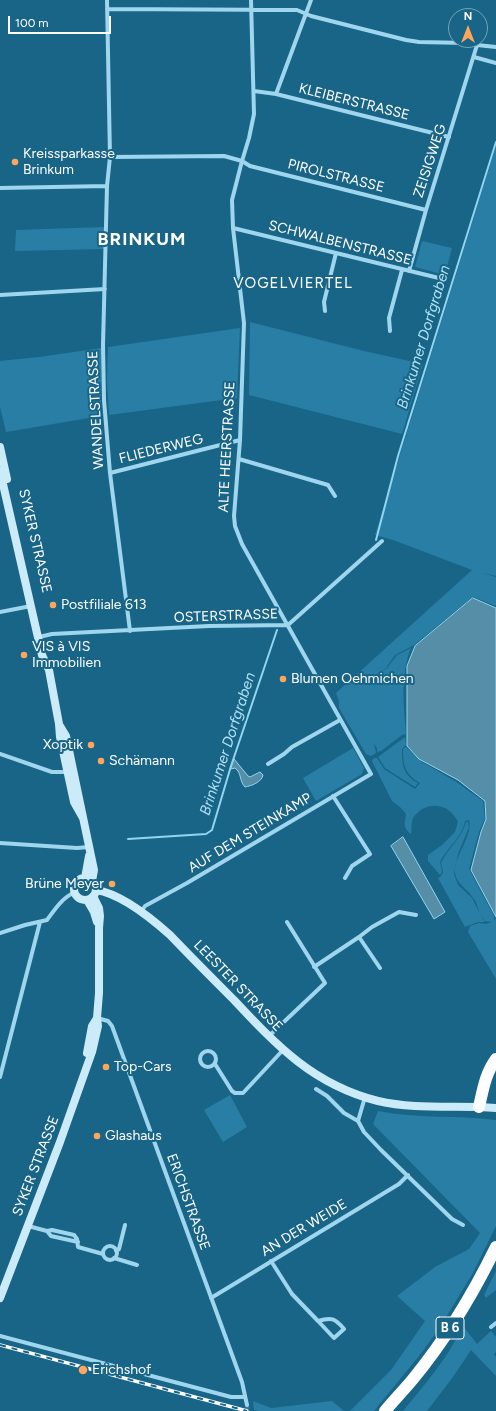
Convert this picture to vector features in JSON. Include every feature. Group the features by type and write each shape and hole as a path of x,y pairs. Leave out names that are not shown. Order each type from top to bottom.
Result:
{"highway":[{"path":"479,1107 488,1073 496,1059"},
{"name":"B 6","path":"385,1411 413,1379 455,1320 482,1275 496,1247"}],"street":[{"name":"WANDELSTRASSE","path":"107,0 110,157 107,186 103,345 104,400 110,474 130,631"},
{"name":"ALTE HEERSTRASSE","path":"251,0 254,114 232,200 233,228 243,317 240,440 234,516 235,526 242,544 371,774"},
{"path":"276,94 312,0"},
{"path":"107,9 297,10 311,16 406,40 448,43"},
{"name":"ZEISIGWEG","path":"409,272 426,210 476,48"},
{"path":"474,57 496,63"},
{"name":"KLEIBERSTRASSE","path":"254,91 276,94 449,138"},
{"name":"PIROLSTRASSE","path":"110,157 224,156 242,161 250,166 426,210"},
{"path":"0,188 107,186"},
{"name":"SCHWALBENSTRASSE","path":"233,228 409,272 443,279"},
{"path":"326,310 324,302 336,253"},
{"path":"390,331 389,318 402,270"},
{"path":"1,294 105,289"},
{"name":"FLIEDERWEG","path":"110,474 240,440"},
{"name":"SYKER STRASSE","path":"0,447 41,636 42,655 47,665 59,724 60,737 70,771 74,802 83,818 89,847 88,880"},
{"path":"239,460 328,485 335,496"},
{"name":"SYKER STRASSE","path":"0,471 31,606 41,636"},
{"name":"OSTERSTRASSE","path":"41,636 52,634 209,626 288,625 382,541"},
{"path":"0,612 31,606"},
{"path":"268,764 284,754 292,746 340,720"},
{"path":"0,754 52,772 70,771"},
{"name":"AUF DEM STEINKAMP","path":"141,912 145,906 187,883 371,774"},
{"path":"333,796 370,854 352,866 345,878"},
{"path":"0,843 77,848 89,847"},
{"path":"80,880 88,880 95,885 92,895 82,899 77,896 75,887 80,880"},
{"path":"0,933 47,920 60,902 75,892"},
{"name":"LEESTER STRASSE","path":"92,895 105,892 154,920 283,1050 316,1076 347,1091 378,1101 408,1105 496,1108"},
{"name":"SYKER STRASSE","path":"0,1298 60,1142 87,1066 87,1051 92,1026 96,1018 99,986 99,928 94,912 92,895"},
{"path":"314,967 372,927 399,912 416,915"},
{"path":"0,1077 40,922"},
{"path":"269,1036 325,983 287,922"},
{"path":"359,937 380,968"},
{"name":"ERICHSTRASSE","path":"96,1018 108,1021 112,1026 242,1382 247,1405"},
{"path":"215,1064 232,1091 235,1093 243,1093 283,1050"},
{"path":"208,1051 214,1053 217,1058 215,1064 210,1068 202,1065 200,1058 203,1053 208,1051"},
{"path":"316,1089 327,1096 344,1113 358,1121 364,1132 381,1150 452,1219 463,1224"},
{"path":"358,1121 365,1097"},
{"name":"AN DER WEIDE","path":"211,1298 399,1184 408,1175"},
{"path":"114,1258 116,1251 119,1249 125,1225"},
{"path":"28,1226 47,1231 51,1236 78,1242 78,1247 103,1254 107,1259 114,1258 137,1265"},
{"path":"103,1254 105,1248 108,1246 114,1248 116,1251"},
{"path":"271,1261 292,1294 334,1338 344,1329 337,1321 327,1318 318,1321"},
{"path":"491,1327 496,1323"},
{"path":"0,1336 231,1396 245,1397"}],"shaded area":[{"path":"496,146 496,576 483,573 496,577 496,606 473,597 414,645 395,655 386,668 373,677 387,668 397,655 411,648 405,669 404,679 406,734 402,735 381,751 377,752 377,748 374,743 376,753 371,756 366,754 339,708 339,701 336,693 472,570 393,540 375,535"},
{"path":"104,227 104,249 15,251 16,230"},
{"path":"422,241 452,248 445,275 415,267"},
{"path":"250,322 364,351 423,364 402,434 249,395"},
{"path":"240,328 237,398 109,415 107,378 108,347"},
{"path":"101,348 101,416 6,432 0,407 0,361"},
{"path":"473,598 496,608 496,917 471,870 486,819 485,801 458,780 419,759 407,746 407,666 415,646"},
{"path":"405,737 406,745 402,749 403,765 409,777 418,783 415,787 385,768 378,757"},
{"path":"406,747 422,762 455,781 483,801 485,818 479,832 469,869 494,916 494,921 496,917 496,979 468,932 470,926 479,923 486,924 492,922 485,921 481,915 485,922 478,922 465,927 438,878 443,872 441,863 458,838 466,822 468,822 469,827 458,854 456,865 468,833 470,826 469,820 465,821 458,837 440,862 442,871 440,875 428,861 428,855 442,845 455,832 458,822 454,815 443,807 430,806 424,808 413,818 411,834 405,827 406,814 392,801 372,761 374,758 377,758 384,769 415,789 420,783 408,773 404,765 403,749","holes":["455,867 456,877 474,899 479,912 472,898 458,885 454,874"]},
{"path":"353,748 364,768 362,774 316,801 303,778"},
{"path":"234,759 250,777 260,772 263,775 261,780 245,787 237,770 235,768 231,769"},
{"path":"403,837 445,912 434,919 391,846"},
{"path":"230,1095 247,1127 223,1142 204,1110"},
{"path":"378,1111 407,1115 496,1120 496,1226 473,1273 440,1327 423,1351 374,1411 350,1411 391,1370 425,1321 397,1296 435,1267 469,1249 480,1233 373,1124"},
{"path":"496,1271 496,1290 486,1298 484,1295"},
{"path":"463,1326 477,1344 491,1331 496,1337 496,1352 494,1354 496,1357 496,1376 471,1350 427,1411 403,1411 443,1360"},
{"path":"253,1401 271,1408 332,1401 344,1411 259,1411 254,1410"}],"waterway":[{"name":"Brinkumer Dorfgraben","path":"376,540 398,456 496,142"},
{"name":"Brinkumer Dorfgraben","path":"128,839 206,834 212,830 231,766 277,630"}],"tunnel":[{"path":"247,1405 248,1411"}],"railway":[{"path":"0,1345 247,1411"}],"place":[{"name":"Kreissparkasse Brinkum","path":"15,162"},
{"name":"Postfiliale 613","path":"53,605"},
{"name":"VIS à VIS Immobilien","path":"24,655"},
{"name":"Blumen Oehmichen","path":"283,679"},
{"name":"Xoptik","path":"91,745"},
{"name":"Schämann","path":"101,761"},
{"name":"Brüne Meyer","path":"112,884"},
{"name":"Top-Cars","path":"106,1067"},
{"name":"Glashaus","path":"97,1136"},
{"name":"Erichshof","path":"83,1370"}],"district":[{"name":"BRINKUM","path":"142,240"},
{"name":"VOGELVIERTEL","path":"293,284"}]}
